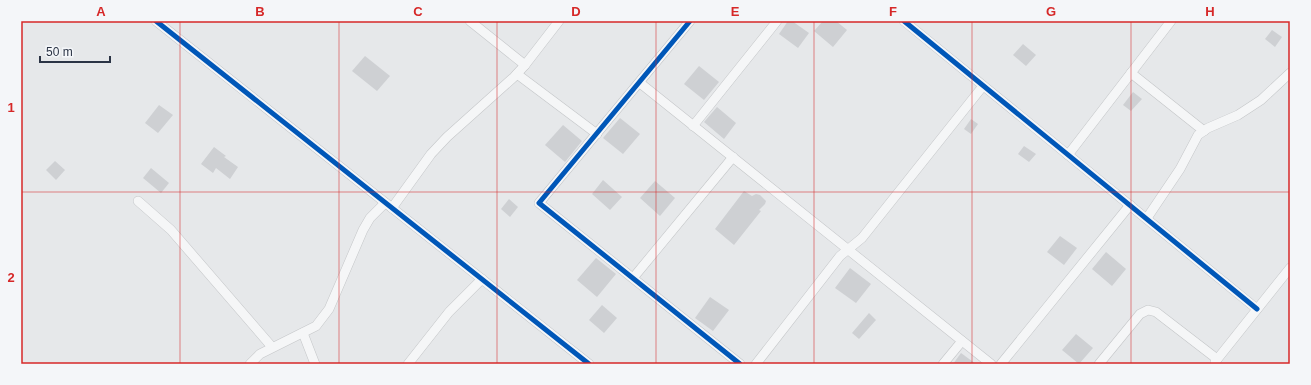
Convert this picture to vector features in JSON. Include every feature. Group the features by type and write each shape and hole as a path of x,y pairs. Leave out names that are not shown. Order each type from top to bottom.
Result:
{"street":[{"path":"156,21 589,364"},
{"path":"470,21 525,65"},
{"path":"250,364 260,354 272,347 316,326 329,309 363,230 370,218 389,206 431,154 447,137 517,74 559,21"},
{"path":"690,21 539,203 740,364"},
{"path":"693,126 777,21"},
{"path":"904,21 1258,309"},
{"path":"1068,155 1171,21"},
{"path":"1131,73 1204,131"},
{"path":"517,74 597,134"},
{"path":"1147,218 1180,169 1198,136 1208,128 1238,115 1261,100 1289,76"},
{"path":"640,83 990,364"},
{"path":"756,364 840,256 862,238 983,86"},
{"path":"633,278 733,157"},
{"path":"138,201 171,230 272,347"},
{"path":"1001,364 1130,205"},
{"path":"1099,364 1140,314 1148,310 1156,312 1216,362 1290,268"},
{"path":"413,362 449,312 482,279"},
{"path":"303,333 315,364"},
{"path":"943,364 962,341"}],"building":[{"path":"788,21 792,21 809,33 798,48 779,34"},
{"path":"823,21 836,21 847,30 833,47 814,31"},
{"path":"1272,30 1282,37 1275,47 1265,39"},
{"path":"1023,44 1036,55 1026,66 1013,55"},
{"path":"365,56 390,76 377,91 352,71"},
{"path":"699,66 719,82 704,100 684,84"},
{"path":"1133,92 1142,99 1131,111 1123,105"},
{"path":"159,105 173,115 158,133 145,123"},
{"path":"717,107 736,123 724,139 704,122"},
{"path":"620,118 640,134 623,154 603,138"},
{"path":"971,119 978,124 971,134 964,129"},
{"path":"563,125 582,141 565,162 545,145"},
{"path":"1024,146 1036,154 1029,162 1018,154"},
{"path":"214,147 226,156 224,157 238,167 230,179 216,168 213,173 201,164"},
{"path":"55,161 65,170 56,180 46,170"},
{"path":"151,168 169,183 161,193 143,178"},
{"path":"603,180 622,197 610,210 592,194"},
{"path":"655,181 675,198 660,216 640,198"},
{"path":"744,191 752,196 756,194 760,195 766,201 759,210 761,211 734,245 715,229"},
{"path":"509,199 518,207 510,217 501,209"},
{"path":"1060,236 1077,248 1064,265 1047,252"},
{"path":"1106,252 1126,269 1112,286 1092,269"},
{"path":"596,258 616,274 597,297 577,280"},
{"path":"850,268 871,284 856,303 835,288"},
{"path":"710,297 729,310 713,331 695,318"},
{"path":"602,305 617,318 604,333 589,320"},
{"path":"869,313 876,320 859,339 852,333"},
{"path":"1076,334 1093,348 1079,364 1062,350"},
{"path":"961,353 976,364 953,364"}],"cycle path":[{"path":"156,21 589,364"},
{"path":"690,21 539,203 740,364"},
{"path":"904,21 1257,309"}]}
